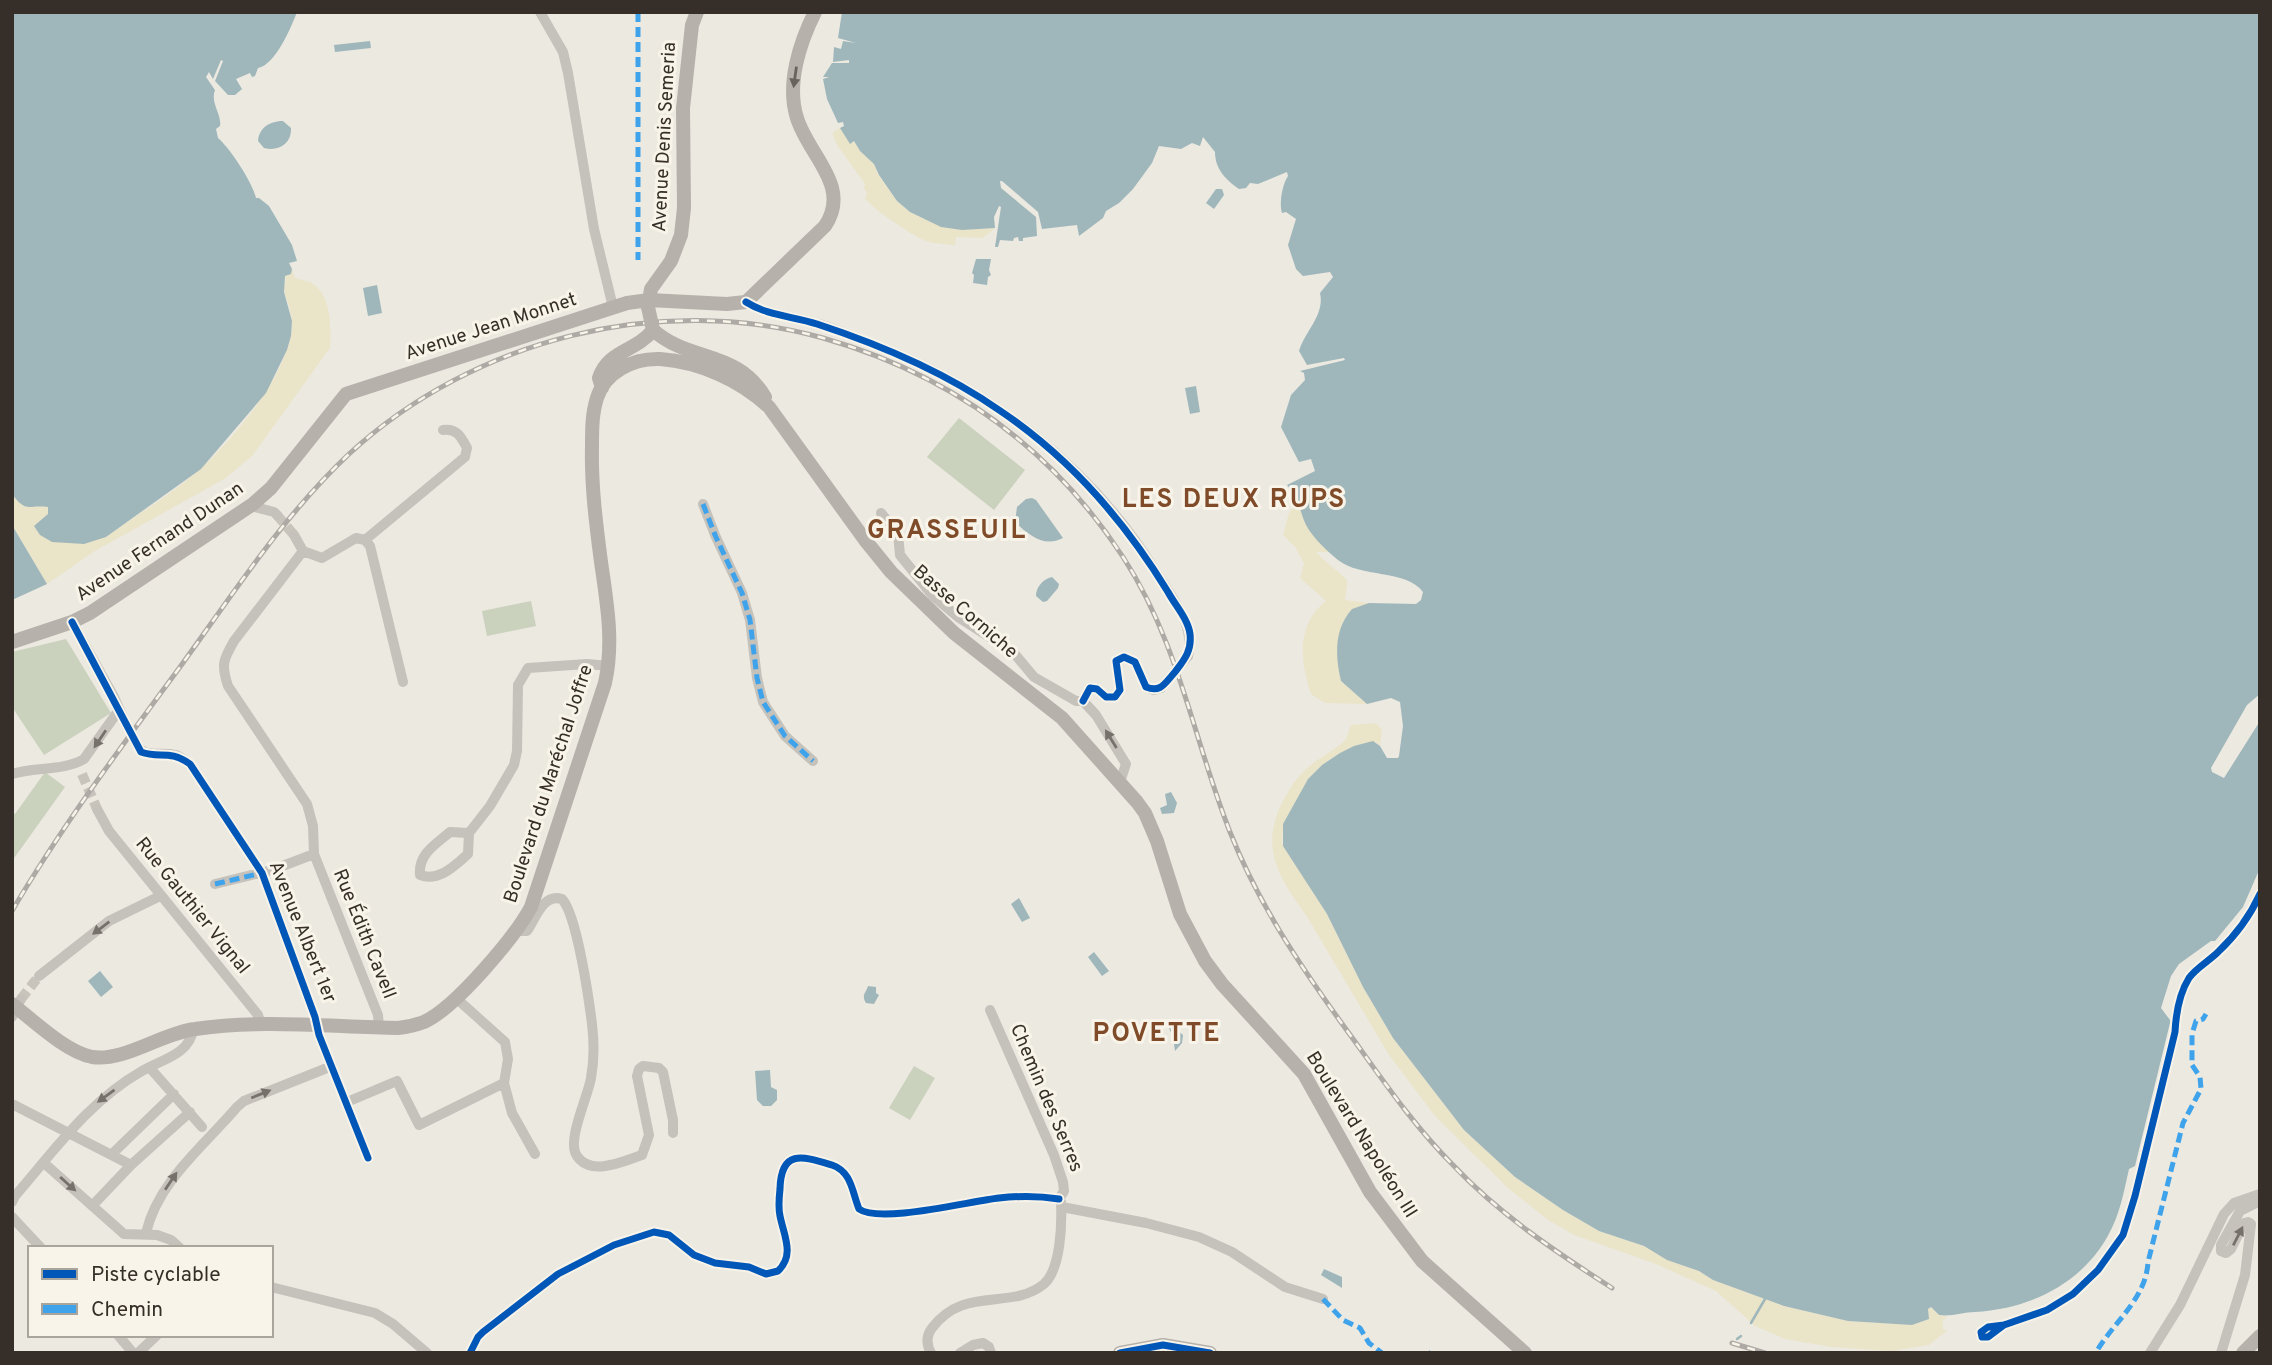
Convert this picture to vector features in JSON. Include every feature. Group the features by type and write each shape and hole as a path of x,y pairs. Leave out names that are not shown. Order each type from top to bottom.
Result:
{"main road":[{"name":"Avenue Denis Semeria","path":"649,303 651,289 671,261 681,235 684,208 683,108 692,24 697,12"},
{"path":"746,302 825,226 832,216 835,196 832,183 796,117 793,90 800,51 815,12"},
{"name":"Avenue Jean Monnet","path":"346,394 613,307 649,303 746,302"},
{"path":"649,303 654,335 726,363 750,376 769,407"},
{"name":"Boulevard du Maréchal Joffre","path":"16,1007 70,1048 96,1058 121,1054 160,1038 193,1029 261,1024 398,1028 423,1023 456,998 517,931 531,907 609,666 610,636 591,462 595,407 602,388 598,378 608,362 619,353 654,335"},
{"name":"Basse Corniche","path":"602,388 624,366 644,360 674,361 729,378 751,392 769,407 891,572 945,625 1062,718 1145,813 1157,841"},
{"path":"726,363 730,370 729,378"},
{"name":"Avenue Fernand Dunan","path":"12,642 72,622 90,613 251,506 271,488 346,394"},
{"name":"Boulevard Napoléon III","path":"1157,841 1176,903 1205,961 1222,984 1304,1074 1370,1192 1422,1261 1525,1353"},
{"path":"2243,1353 2260,1336"},
{"path":"1121,1353 1163,1345 1210,1353"}],"street":[{"path":"540,12 562,52 565,63 594,229 613,307"},
{"path":"746,302 760,311 814,323 911,358 970,390 1041,440 1090,487 1149,561 1190,633 1188,656 1161,688 1154,690 1146,687 1135,662 1124,657 1116,661 1120,690 1115,697 1106,697 1097,689 1090,688 1083,701"},
{"path":"365,540 465,457 467,448 458,433 451,429 443,430"},
{"path":"251,506 275,513 271,488"},
{"path":"703,504 750,620 757,678 763,702 785,736 813,761"},
{"path":"881,513 898,534 900,555 933,596 958,617 1013,652 1034,677 1076,701 1083,701 1096,715 1126,764 1120,782"},
{"path":"294,535 303,551 322,558 356,538 365,540 370,546 403,682"},
{"name":"Rue Édith Cavell","path":"303,551 234,641 225,656 222,670 228,686 307,804 313,826 314,855 378,1015 379,1028"},
{"path":"72,622 125,724"},
{"path":"469,833 450,832 423,856 419,866 420,875 437,877 468,854 469,833 490,806 514,765 517,751 518,685 528,668 586,664 609,666"},
{"path":"12,774 76,764 92,750 119,710"},
{"name":"Avenue Albert 1er","path":"137,745 141,752 146,754 178,755 190,764 262,873 368,1158"},
{"path":"76,764 82,775"},
{"name":"Rue Gauthier Vignal","path":"97,809 109,831 258,1015 261,1024"},
{"path":"215,884 262,873 314,855"},
{"path":"2004,1325 2047,1310 2073,1294 2098,1270 2123,1235 2130,1217 2175,1032 2177,1010 2189,979 2228,943 2248,918 2260,894"},
{"path":"39,976 109,921 160,896"},
{"path":"517,931 527,931 545,902 551,898 562,899 567,904 577,940 592,1026 591,1078 573,1144 576,1156 587,1165 613,1166 642,1155 649,1135 637,1076 643,1066 659,1068 663,1072 673,1119 673,1133"},
{"path":"456,998 505,1042 508,1059 504,1083 512,1113 535,1154"},
{"name":"Chemin des Serres","path":"930,1353 927,1343 929,1331 957,1306 1035,1289 1047,1280 1057,1261 1063,1182 1054,1155 990,1010"},
{"path":"12,1202 68,1133 94,1106 144,1069 184,1048 190,1041 193,1029"},
{"path":"146,1233 148,1223 169,1184 237,1107 244,1101 332,1066"},
{"path":"150,1068 202,1127"},
{"path":"347,1102 397,1081 419,1125 504,1083"},
{"path":"112,1154 174,1094"},
{"path":"12,1104 131,1165"},
{"path":"92,1206 131,1165 190,1112"},
{"path":"470,1353 483,1332 558,1274 614,1245 654,1232 669,1235 694,1255 715,1263 749,1267 766,1274 778,1271 787,1257 787,1242 779,1213 780,1177 786,1163 792,1158 800,1157 837,1167 849,1180 859,1209 871,1215 910,1212 1002,1197 1060,1203 1199,1237 1232,1252 1285,1287 1322,1299"},
{"path":"44,1163 124,1234 132,1236 146,1233 171,1240 178,1246"},
{"path":"2150,1353 2180,1305 2224,1214 2234,1203 2260,1194"},
{"path":"2221,1353 2245,1275 2251,1224 2244,1223 2231,1249 2226,1253 2221,1251 2221,1245 2240,1211 2260,1201"},
{"path":"12,1217 39,1246"},
{"path":"273,1287 375,1312 428,1353"},
{"path":"120,1337 136,1353 155,1337"},
{"path":"960,1353 973,1345 983,1343 989,1347 990,1353"}],"green space":[{"path":"959,418 1025,470 994,510 927,457"},
{"path":"531,601 536,626 487,636 482,611"},
{"path":"66,639 111,713 44,755 12,707 12,652"},
{"path":"45,772 65,787 12,861 12,813 15,814"},
{"path":"914,1066 935,1078 910,1120 889,1108"}],"sand":[{"path":"840,128 850,143 854,141 874,164 897,201 910,212 924,219 980,229 995,228 983,238 956,237 955,245 926,241 904,229 864,200 867,194 865,184 837,145 832,133"},
{"path":"292,269 295,278 312,283 319,289 327,304 330,348 253,455 226,478 95,551 47,584 12,525 12,494 25,506 48,506 48,513 106,537 190,477 244,422 282,363 292,326 283,286 286,280 284,277 291,274"},
{"path":"1298,501 1303,519 1330,552 1316,552 1347,581 1345,600 1369,603 1350,611 1342,629 1338,654 1341,681 1367,704 1325,703 1311,694 1304,669 1303,644 1309,621 1326,601 1300,578 1304,564 1296,548 1283,535 1289,513"},
{"path":"1376,723 1382,730 1380,746 1376,742 1340,753 1308,779 1283,824 1282,843 1327,914 1363,987 1393,1038 1464,1130 1515,1177 1563,1210 1599,1231 1644,1246 1667,1260 1699,1271 1713,1280 1784,1306 1848,1321 1899,1324 1928,1314 1931,1307 1939,1315 1947,1317 1943,1321 1943,1329 1947,1331 1929,1345 1892,1351 1831,1347 1785,1339 1755,1326 1716,1291 1656,1264 1574,1235 1548,1220 1508,1188 1435,1116 1389,1055 1288,889 1273,850 1275,821 1283,800 1298,777 1343,743 1351,725"}],"water":[{"path":"12,12 297,12 282,45 270,60 258,68 255,76 252,77 250,73 236,79 242,89 235,95 228,95 215,81 223,61 221,60 213,79 209,72 206,77 215,90 214,99 220,122 216,129 218,138 241,167 256,198 269,206 292,245 297,261 289,263 291,274 285,276 284,292 292,321 287,350 266,393 201,469 106,537 84,544 52,542 40,535 34,526 48,514 48,507 25,506 12,494"},
{"path":"842,12 2260,12 2260,694 2247,705 2211,768 2212,772 2224,778 2260,721 2260,868 2243,907 2215,941 2211,941 2179,964 2171,976 2161,1008 2170,1023 2135,1166 2129,1169 2115,1221 2092,1259 2059,1287 2019,1304 1948,1315 1939,1315 1931,1307 1928,1309 1929,1319 1912,1325 1848,1321 1784,1306 1713,1280 1699,1271 1667,1260 1644,1246 1599,1231 1515,1177 1464,1130 1393,1038 1363,987 1327,914 1283,846 1283,824 1308,779 1322,765 1354,746 1373,741 1380,746 1387,758 1398,758 1403,726 1400,702 1391,698 1367,704 1341,681 1338,662 1339,634 1352,609 1369,603 1416,604 1421,600 1423,592 1406,580 1347,566 1338,560 1309,530 1287,485 1315,471 1311,459 1299,462 1281,427 1291,395 1305,380 1304,373 1300,371 1345,360 1344,358 1307,365 1299,351 1320,309 1320,293 1333,277 1330,272 1303,276 1296,269 1288,245 1296,219 1286,212 1282,213 1281,209 1287,172 1239,189 1222,174 1215,152 1203,137 1200,146 1192,143 1181,149 1159,146 1152,163 1133,189 1106,211 1103,218 1079,236 1077,225 1042,229 1038,212 1000,181 1001,188 1036,217 1037,236 1023,238 1023,241 1019,241 1018,237 1013,241 1000,240 998,247 995,247 1001,207 999,206 994,217 995,228 962,230 941,227 910,212 897,201 874,164 854,141 850,144 840,128 844,126 843,122 838,123 827,99 823,79 829,77 823,77 832,63 849,63 849,60 833,62 834,47 841,49 843,41 856,43 838,38"},
{"path":"370,41 371,48 335,52 334,45"},
{"path":"283,121 291,128 287,142 279,148 264,148 258,141 263,129 274,122"},
{"path":"1216,189 1222,189 1224,195 1214,209 1206,203"},
{"path":"976,259 991,259 991,275 987,285 973,283 972,273"},
{"path":"377,285 382,313 368,316 363,288"},
{"path":"1196,386 1200,412 1190,414 1185,388"},
{"path":"1032,498 1063,538 1049,542 1037,539 1015,522 1017,507 1026,499"},
{"path":"12,525 47,584 12,600"},
{"path":"1052,577 1059,584 1058,588 1043,602 1036,596 1037,590 1043,582"},
{"path":"1171,792 1177,803 1174,813 1162,814 1160,808 1167,805 1165,794"},
{"path":"1019,898 1030,918 1022,922 1011,904"},
{"path":"1094,952 1109,971 1102,976 1088,957"},
{"path":"100,971 113,987 101,997 88,981"},
{"path":"868,986 876,987 876,993 879,995 874,1004 866,1003 865,1000"},
{"path":"1167,1024 1183,1035 1182,1043 1175,1051"},
{"path":"770,1070 771,1087 777,1090 777,1100 771,1106 763,1106 757,1100 755,1071"},
{"path":"1324,1269 1342,1277 1342,1288 1321,1275"}],"waterway":[{"path":"1751,1323 1765,1299"},
{"path":"1737,1339 1741,1336"}],"tunnel":[{"path":"277,515 294,535"},
{"path":"126,724 137,745"},
{"path":"82,774 97,809"},
{"path":"21,999 39,976"}],"railway":[{"path":"12,911 93,787 280,529 349,454 399,414 453,381 511,355 571,336 634,324 697,321 761,325 823,338 869,353 954,394 1030,449 1095,517 1123,557 1158,623 1184,692 1217,797 1253,884 1311,979 1395,1097 1453,1165 1509,1216 1612,1288"},
{"path":"1732,1343 1765,1353"}],"marked path":[{"path":"638,12 638,260"},
{"path":"703,504 742,593 750,620 757,678 763,702 785,736 813,761"},
{"path":"215,884 262,873"},
{"path":"2098,1349 2136,1298 2146,1275 2183,1123 2201,1089 2200,1077 2192,1065 2192,1034 2196,1021 2203,1019 2206,1014"},
{"path":"1323,1299 1343,1320 1360,1328 1369,1343 1382,1353"}],"cycle path":[{"path":"746,302 772,313 817,324 865,341 956,383 1025,428 1049,448 1114,515 1151,565 1184,618 1189,628 1190,645 1187,655 1159,688 1146,687 1135,662 1124,657 1116,661 1120,690 1115,697 1106,697 1097,689 1090,688 1083,701"},
{"path":"72,622 141,752 170,755 190,764 262,873 315,1017 319,1035 368,1158"},
{"path":"2004,1325 1988,1337 1982,1337 1981,1332 1988,1327 2004,1325 2047,1310 2073,1294 2098,1270 2123,1235 2135,1196 2183,991 2192,974 2236,932 2260,894"},
{"path":"470,1353 483,1332 558,1274 614,1245 654,1232 669,1235 694,1255 715,1263 749,1267 766,1274 778,1271 787,1252 779,1209 781,1176 784,1167 795,1159 811,1159 839,1168 850,1183 859,1209 870,1213 905,1213 1006,1197 1059,1199"},
{"path":"1120,1353 1163,1345 1210,1353"}],"district":[{"name":"LES DEUX RUPS","path":"1234,500"},
{"name":"GRASSEUIL","path":"947,531"},
{"name":"POVETTE","path":"1157,1034"}]}
